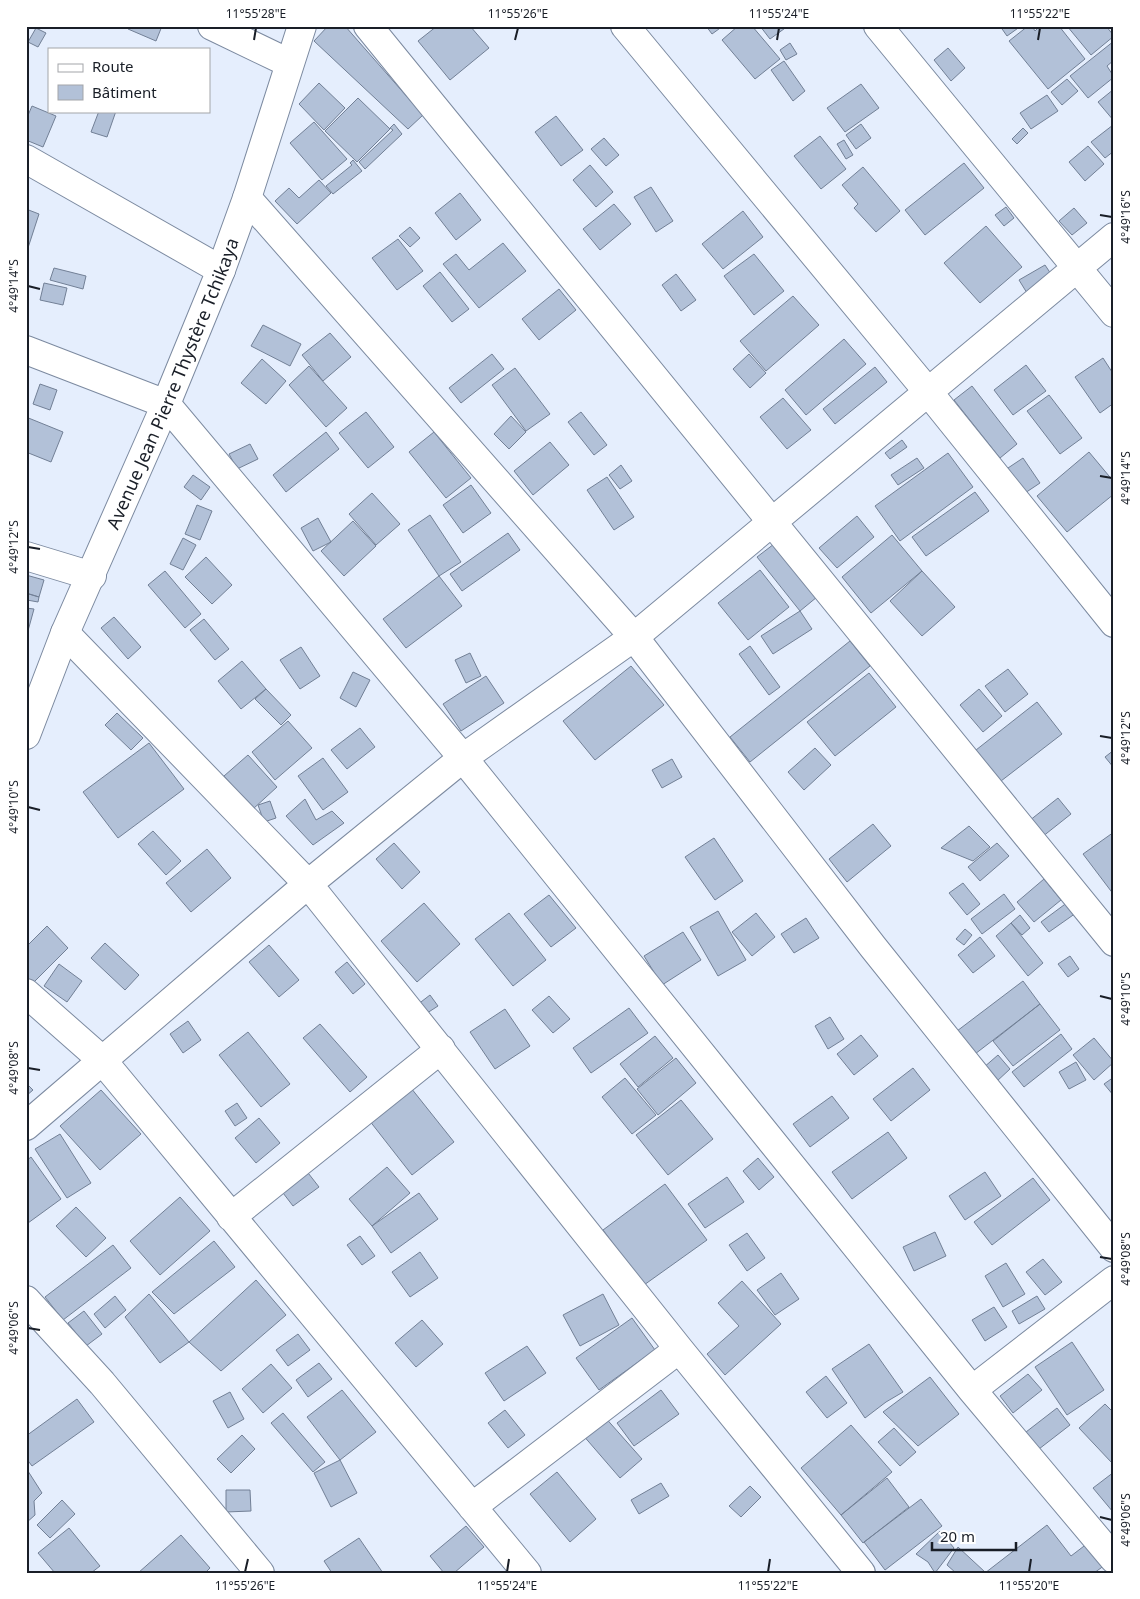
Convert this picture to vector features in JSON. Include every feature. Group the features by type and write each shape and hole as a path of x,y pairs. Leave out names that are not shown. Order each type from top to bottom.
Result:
{"street":[{"path":"212,26 289,63"},
{"name":"Avenue Jean Pierre Thystère Tchikaya","path":"26,735 65,633 92,576 166,404 221,270 247,198 302,26"},
{"path":"368,26 1114,942"},
{"path":"625,26 929,393 1114,623"},
{"path":"878,26 1114,313"},
{"path":"26,159 221,270"},
{"path":"247,198 634,636 873,947 1114,1248"},
{"path":"26,1126 308,884 463,758 634,636 929,393 1114,237"},
{"path":"26,350 166,404 463,758 972,1390 1114,1559"},
{"path":"26,556 92,576"},
{"path":"65,633 308,884 679,1349 861,1573"},
{"path":"26,993 102,1060 527,1573"},
{"path":"231,1217 440,1049"},
{"path":"972,1390 1114,1280"},
{"path":"26,1300 102,1383 260,1573"},
{"path":"472,1507 679,1349"}],"building":[{"path":"129,26 162,26 156,41 128,29"},
{"path":"328,26 345,26 423,115 408,129 314,41"},
{"path":"437,26 470,26 489,48 450,80 418,41"},
{"path":"706,26 723,26 712,34"},
{"path":"738,26 752,26 780,59 755,79 722,40"},
{"path":"760,26 788,26 770,39"},
{"path":"1000,26 1021,26 1007,36"},
{"path":"1028,26 1032,26 1035,31 1040,26 1059,26 1085,59 1048,89 1009,41"},
{"path":"1067,26 1106,26 1114,36 1091,55"},
{"path":"36,28 46,33 38,47 28,42"},
{"path":"1114,41 1114,60 1107,66 1114,77 1088,98 1070,76"},
{"path":"790,43 797,54 786,60 780,50"},
{"path":"948,48 965,68 951,81 934,60"},
{"path":"784,61 805,91 793,101 771,70"},
{"path":"1067,79 1078,91 1062,105 1051,92"},
{"path":"319,83 345,108 324,130 299,104"},
{"path":"861,84 879,108 845,132 827,108"},
{"path":"1114,89 1114,121 1098,102"},
{"path":"1047,95 1058,111 1031,129 1020,113"},
{"path":"358,98 390,129 357,162 325,131"},
{"path":"32,106 56,116 43,147 26,140 26,120"},
{"path":"99,112 116,112 107,137 91,132"},
{"path":"556,116 583,150 561,166 535,132"},
{"path":"314,122 347,159 322,180 290,143"},
{"path":"394,124 402,134 365,169 359,162 393,130 390,128"},
{"path":"861,124 871,138 856,149 846,135"},
{"path":"1113,125 1114,151 1105,158 1091,142"},
{"path":"1023,128 1028,133 1017,144 1012,139"},
{"path":"820,136 846,169 821,189 794,156"},
{"path":"604,138 619,155 606,166 591,149"},
{"path":"844,140 853,155 846,159 837,144"},
{"path":"1088,146 1104,164 1085,181 1069,162"},
{"path":"353,160 362,171 333,194 326,186 352,165 350,163"},
{"path":"964,163 984,188 925,235 905,210"},
{"path":"590,165 613,192 596,207 573,180"},
{"path":"863,167 900,211 876,232 854,208 858,204 842,185"},
{"path":"319,180 331,193 297,224 275,201 289,188 299,198"},
{"path":"651,187 673,221 656,232 634,197"},
{"path":"460,193 481,220 456,240 435,213"},
{"path":"614,204 631,224 600,250 583,229"},
{"path":"1006,207 1014,218 1004,226 995,215"},
{"path":"1074,208 1087,223 1072,235 1059,221"},
{"path":"26,209 39,214 26,254"},
{"path":"743,211 763,237 723,269 702,244"},
{"path":"986,226 1022,267 980,303 944,263"},
{"path":"410,227 420,238 410,247 399,236"},
{"path":"398,239 423,271 397,290 372,258"},
{"path":"503,243 526,271 479,308 443,264 456,254 469,270"},
{"path":"754,254 784,291 754,315 724,276"},
{"path":"1045,265 1053,277 1027,293 1019,280"},
{"path":"54,268 86,276 83,289 50,280"},
{"path":"440,272 469,309 452,322 423,286"},
{"path":"676,274 696,300 681,311 662,285"},
{"path":"44,283 67,288 63,305 40,300"},
{"path":"559,289 576,310 539,340 522,319"},
{"path":"793,296 819,325 766,371 740,341"},
{"path":"263,325 301,344 290,366 251,346"},
{"path":"330,333 351,357 323,381 302,355"},
{"path":"844,339 866,364 806,415 785,390"},
{"path":"492,354 504,369 461,403 449,388"},
{"path":"749,354 766,373 750,388 733,369"},
{"path":"1103,358 1114,375 1114,403 1100,413 1075,377"},
{"path":"262,359 286,381 266,404 241,383"},
{"path":"1026,365 1046,391 1013,415 994,390"},
{"path":"309,366 347,408 326,427 289,385"},
{"path":"875,367 887,382 835,424 823,409"},
{"path":"515,368 550,414 526,431 492,385"},
{"path":"40,384 57,390 50,410 33,404"},
{"path":"972,386 1017,444 1000,458 954,400"},
{"path":"1049,395 1082,438 1060,454 1027,411"},
{"path":"783,398 811,430 787,449 760,417"},
{"path":"366,412 394,447 368,468 339,433"},
{"path":"581,412 607,445 594,455 568,422"},
{"path":"511,416 526,432 509,449 494,434"},
{"path":"26,417 63,432 51,462 26,452"},
{"path":"326,432 339,449 286,492 273,475"},
{"path":"434,432 471,478 446,498 409,452"},
{"path":"902,440 907,447 890,459 885,453"},
{"path":"550,442 569,465 533,495 514,471"},
{"path":"250,444 258,459 237,469 229,454"},
{"path":"1089,452 1114,482 1114,494 1067,532 1037,496"},
{"path":"948,453 973,487 900,541 875,506"},
{"path":"917,458 924,468 898,485 891,475"},
{"path":"1023,458 1040,483 1022,495 1005,470"},
{"path":"621,465 632,481 620,489 609,475"},
{"path":"193,475 210,487 201,500 184,487"},
{"path":"607,477 634,517 614,530 587,490"},
{"path":"471,485 491,513 463,533 443,505"},
{"path":"975,492 989,511 926,556 912,537"},
{"path":"372,493 400,524 376,545 349,514"},
{"path":"197,505 212,511 200,540 185,534"},
{"path":"430,515 461,562 439,576 408,530"},
{"path":"857,516 874,537 837,568 819,548"},
{"path":"318,518 331,542 313,551 301,528"},
{"path":"353,521 376,546 344,576 321,551"},
{"path":"508,533 520,550 462,591 450,574"},
{"path":"892,535 922,571 871,613 842,577"},
{"path":"183,538 196,545 183,570 170,564"},
{"path":"774,544 817,597 800,611 757,557"},
{"path":"206,557 232,585 212,604 185,577"},
{"path":"760,570 789,607 748,640 718,603"},
{"path":"165,571 201,614 185,628 148,585"},
{"path":"922,571 955,607 922,636 890,601"},
{"path":"26,575 44,580 39,597 26,593"},
{"path":"439,576 462,606 406,648 383,619"},
{"path":"29,594 39,597 38,602 27,600"},
{"path":"26,608 34,609 26,638"},
{"path":"800,611 812,629 773,654 761,636"},
{"path":"114,617 141,647 128,659 101,628"},
{"path":"204,619 229,649 215,660 190,630"},
{"path":"850,641 870,666 750,762 730,737"},
{"path":"750,646 780,687 769,695 739,654"},
{"path":"301,647 320,676 300,689 280,660"},
{"path":"470,653 481,676 466,683 455,660"},
{"path":"242,661 266,689 241,709 218,681"},
{"path":"631,666 664,705 595,760 563,721"},
{"path":"1008,669 1028,694 1005,712 985,686"},
{"path":"353,672 370,680 356,707 340,698"},
{"path":"869,673 896,707 835,756 807,722"},
{"path":"486,676 504,703 461,731 443,704"},
{"path":"266,689 291,715 281,725 255,699"},
{"path":"979,689 1002,716 983,732 960,705"},
{"path":"1037,702 1062,734 1001,781 976,750"},
{"path":"117,713 143,738 131,750 105,725"},
{"path":"288,721 312,748 275,780 252,752"},
{"path":"360,728 375,747 347,769 331,750"},
{"path":"149,743 184,789 118,838 83,792"},
{"path":"815,748 831,765 804,790 788,772"},
{"path":"1114,750 1114,768 1105,757"},
{"path":"248,755 277,787 253,809 224,776"},
{"path":"323,758 348,792 323,810 298,776"},
{"path":"672,759 682,777 662,788 652,770"},
{"path":"1058,798 1071,814 1042,837 1029,821"},
{"path":"305,799 316,820 332,811 344,823 313,845 286,816"},
{"path":"270,801 276,818 264,822 258,805"},
{"path":"873,824 891,846 847,882 829,859"},
{"path":"969,826 990,847 973,861 941,848"},
{"path":"153,831 181,861 166,875 138,844"},
{"path":"1114,832 1114,895 1083,854"},
{"path":"714,838 743,881 715,900 685,857"},
{"path":"394,843 420,872 402,889 376,859"},
{"path":"997,843 1009,856 980,881 968,867"},
{"path":"207,849 231,878 191,912 166,883"},
{"path":"1044,879 1061,900 1034,922 1017,902"},
{"path":"963,883 980,904 967,915 949,893"},
{"path":"1004,894 1015,909 982,934 971,919"},
{"path":"549,895 576,928 551,947 524,914"},
{"path":"1068,902 1076,913 1049,932 1041,922"},
{"path":"424,903 460,944 417,982 381,941"},
{"path":"718,911 746,960 718,976 690,927"},
{"path":"509,913 546,960 513,986 475,939"},
{"path":"756,913 775,937 752,956 732,932"},
{"path":"1020,915 1030,928 1022,935 1011,923"},
{"path":"806,918 819,938 794,953 781,934"},
{"path":"1011,923 1043,963 1028,976 996,936"},
{"path":"47,926 68,948 33,983 26,976 26,947"},
{"path":"965,929 972,935 964,945 956,939"},
{"path":"683,932 701,960 662,985 644,956"},
{"path":"980,937 995,956 973,973 958,955"},
{"path":"105,943 139,975 125,990 91,958"},
{"path":"269,945 299,980 279,997 249,962"},
{"path":"1070,956 1079,969 1068,977 1058,964"},
{"path":"347,962 365,984 353,994 335,972"},
{"path":"59,964 82,981 67,1002 44,986"},
{"path":"1023,981 1040,1004 975,1054 957,1031"},
{"path":"430,995 438,1006 424,1015 417,1005"},
{"path":"549,996 570,1019 553,1033 532,1010"},
{"path":"1040,1004 1060,1030 1013,1066 993,1041"},
{"path":"629,1008 648,1033 591,1073 573,1048"},
{"path":"505,1009 530,1046 495,1069 470,1032"},
{"path":"830,1017 844,1039 828,1049 815,1026"},
{"path":"188,1021 201,1040 183,1053 170,1034"},
{"path":"320,1024 367,1077 350,1092 303,1038"},
{"path":"248,1032 290,1084 261,1107 219,1055"},
{"path":"1061,1034 1072,1049 1024,1087 1012,1072"},
{"path":"861,1035 878,1056 854,1075 837,1054"},
{"path":"655,1036 673,1058 638,1087 620,1064"},
{"path":"1094,1038 1114,1062 1094,1080 1073,1055"},
{"path":"998,1055 1010,1069 996,1082 983,1068"},
{"path":"676,1058 696,1083 658,1115 637,1089"},
{"path":"1076,1062 1086,1080 1069,1089 1059,1072"},
{"path":"913,1068 930,1090 891,1121 873,1099"},
{"path":"1114,1077 1114,1096 1104,1084"},
{"path":"625,1078 656,1115 632,1134 602,1097"},
{"path":"26,1083 33,1090 26,1096"},
{"path":"411,1088 454,1142 412,1175 369,1120"},
{"path":"101,1090 141,1134 100,1170 60,1126"},
{"path":"832,1096 849,1118 810,1147 793,1124"},
{"path":"681,1100 713,1139 668,1175 636,1135"},
{"path":"237,1103 247,1118 235,1126 225,1111"},
{"path":"259,1118 280,1143 256,1163 235,1138"},
{"path":"888,1132 907,1158 852,1199 832,1172"},
{"path":"60,1134 91,1183 67,1198 35,1149"},
{"path":"31,1157 61,1199 28,1223 26,1220 26,1161"},
{"path":"758,1158 774,1177 759,1190 743,1171"},
{"path":"387,1167 410,1193 372,1226 349,1199"},
{"path":"305,1169 319,1187 293,1206 280,1189"},
{"path":"985,1172 1001,1196 965,1220 949,1196"},
{"path":"727,1177 744,1202 705,1228 688,1204"},
{"path":"1033,1178 1050,1200 992,1245 974,1222"},
{"path":"665,1184 707,1240 644,1285 603,1230"},
{"path":"419,1193 438,1219 391,1253 372,1226"},
{"path":"180,1197 210,1231 160,1275 130,1241"},
{"path":"76,1207 106,1238 86,1257 56,1226"},
{"path":"935,1232 946,1256 914,1271 903,1247"},
{"path":"747,1233 765,1258 747,1271 729,1245"},
{"path":"360,1236 375,1256 362,1265 347,1245"},
{"path":"214,1241 235,1267 174,1314 152,1292"},
{"path":"113,1245 131,1268 63,1320 45,1297"},
{"path":"420,1252 438,1278 410,1297 392,1272"},
{"path":"1043,1259 1062,1282 1045,1295 1026,1272"},
{"path":"1006,1263 1025,1294 1003,1307 985,1276"},
{"path":"781,1273 799,1299 775,1315 757,1290"},
{"path":"256,1280 286,1315 221,1371 189,1342"},
{"path":"742,1281 781,1324 725,1375 707,1354 739,1326 718,1303"},
{"path":"149,1294 189,1342 160,1363 125,1317"},
{"path":"603,1294 619,1325 580,1346 563,1315"},
{"path":"115,1296 126,1310 105,1328 94,1314"},
{"path":"1037,1296 1045,1309 1019,1324 1012,1311"},
{"path":"994,1307 1007,1327 985,1341 972,1320"},
{"path":"84,1311 102,1334 86,1346 68,1323"},
{"path":"632,1318 655,1350 599,1390 576,1358"},
{"path":"422,1320 443,1344 416,1367 395,1343"},
{"path":"298,1334 310,1350 288,1366 276,1350"},
{"path":"1072,1342 1104,1390 1067,1415 1035,1367"},
{"path":"869,1344 903,1392 865,1418 832,1369"},
{"path":"527,1346 546,1373 504,1401 485,1373"},
{"path":"319,1363 332,1379 308,1397 296,1380"},
{"path":"271,1364 292,1388 263,1413 242,1389"},
{"path":"1028,1374 1042,1390 1013,1413 1000,1396"},
{"path":"826,1376 847,1403 827,1418 806,1392"},
{"path":"930,1377 959,1414 918,1446 883,1412"},
{"path":"342,1390 376,1432 340,1460 307,1417"},
{"path":"661,1390 679,1414 634,1446 617,1423"},
{"path":"230,1392 244,1419 228,1428 213,1401"},
{"path":"77,1399 94,1422 32,1466 26,1458 26,1436"},
{"path":"1105,1404 1114,1413 1114,1461 1112,1463 1079,1428"},
{"path":"1057,1408 1070,1425 1039,1449 1026,1432"},
{"path":"505,1410 525,1435 508,1448 488,1423"},
{"path":"283,1413 325,1462 313,1472 271,1423"},
{"path":"603,1415 642,1459 620,1478 582,1434"},
{"path":"851,1425 892,1472 841,1515 801,1468"},
{"path":"894,1428 916,1452 900,1466 878,1442"},
{"path":"242,1435 255,1449 231,1473 217,1459"},
{"path":"340,1460 357,1493 331,1507 314,1473"},
{"path":"26,1468 42,1493 34,1501 35,1515 26,1523"},
{"path":"557,1472 596,1519 570,1542 530,1494"},
{"path":"1114,1472 1114,1512 1113,1512 1093,1488"},
{"path":"887,1478 909,1507 863,1543 841,1515"},
{"path":"661,1483 669,1496 639,1514 631,1500"},
{"path":"750,1486 761,1497 741,1517 729,1506"},
{"path":"226,1490 250,1490 251,1511 226,1512"},
{"path":"921,1499 942,1526 885,1570 864,1542"},
{"path":"62,1500 75,1514 50,1538 37,1525"},
{"path":"1047,1525 1071,1556 1088,1543 1105,1565 1094,1573 1079,1573 1077,1571 1075,1573 985,1573"},
{"path":"466,1526 484,1547 454,1573 444,1573 430,1556"},
{"path":"69,1528 100,1566 91,1573 55,1573 38,1553"},
{"path":"940,1531 954,1548 935,1573 928,1562 916,1554"},
{"path":"181,1535 210,1568 205,1573 138,1573"},
{"path":"359,1538 383,1573 332,1573 324,1561"},
{"path":"958,1547 985,1572 956,1573 947,1565"}]}
